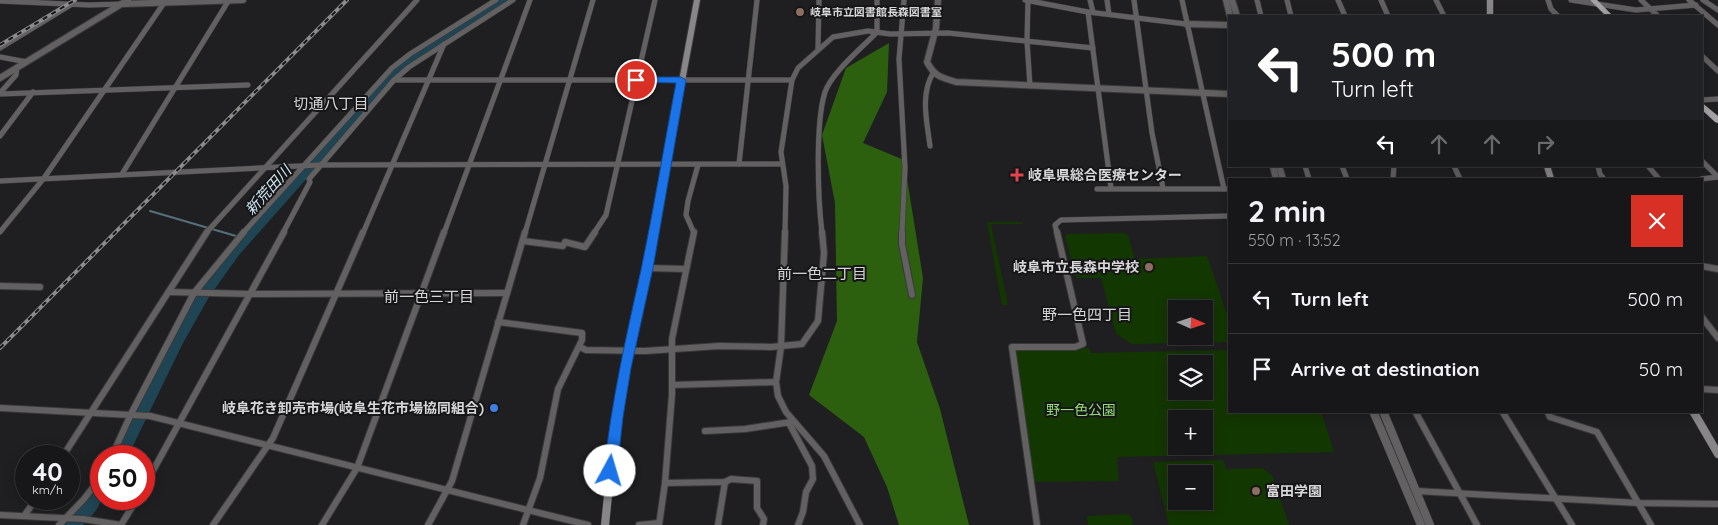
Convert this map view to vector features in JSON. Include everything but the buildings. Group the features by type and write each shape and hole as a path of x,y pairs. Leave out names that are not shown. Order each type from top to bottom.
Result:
{"main road":[{"path":"605,525 616,417 628,351 647,268 697,0"},
{"path":"1490,0 1490,15"},
{"path":"1595,2 1609,15"},
{"path":"1703,104 1718,120"},
{"path":"1694,413 1718,454"}],"street":[{"path":"97,5 101,0"},
{"path":"0,78 128,0"},
{"path":"122,174 229,0"},
{"path":"0,1 97,5 165,1 243,0"},
{"path":"70,445 208,230 418,0"},
{"path":"117,445 195,293 304,165 392,68 410,54 496,0"},
{"path":"155,467 251,294 310,182 309,179 320,164 394,80 409,67 513,0"},
{"path":"322,525 357,468 530,0"},
{"path":"428,525 452,481 593,0"},
{"path":"523,241 562,246 565,242 585,247 606,214 655,0"},
{"path":"739,164 757,0"},
{"path":"818,49 819,0"},
{"path":"580,347 586,350 628,351 673,350 711,346 781,347 802,344 818,320 824,253 820,219 819,130 825,92 833,78 877,32 876,0"},
{"path":"904,0 900,34 899,81 904,168 902,244 912,295"},
{"path":"938,0 935,33 927,62 933,73 944,79 956,82 1030,86 1228,94"},
{"path":"1030,86 1027,0 1090,12 1136,18 1186,24 1228,26"},
{"path":"1090,0 1092,48 1111,188"},
{"path":"1107,0 1108,14"},
{"path":"1134,0 1146,91 1162,188"},
{"path":"1097,189 1227,189 1186,24 1182,0"},
{"path":"1226,0 1230,15"},
{"path":"1232,0 1237,15"},
{"path":"1257,0 1261,15"},
{"path":"1287,0 1291,15"},
{"path":"1338,0 1344,15"},
{"path":"1381,0 1388,15"},
{"path":"1436,0 1444,15"},
{"path":"1548,0 1551,8 1557,15"},
{"path":"1571,0 1595,2 1636,10 1696,6"},
{"path":"1641,0 1657,15"},
{"path":"1689,0 1718,25"},
{"path":"1703,0 1718,10"},
{"path":"0,232 44,178 165,1"},
{"path":"0,48 72,4"},
{"path":"798,525 803,512 806,492 813,479 812,466 778,396 776,382 781,347 786,186 781,152 786,103 792,80 798,68 833,37 845,34 877,32 900,34 948,33 1092,48"},
{"path":"212,525 269,446 446,45 444,44"},
{"path":"0,57 26,62"},
{"path":"1703,58 1718,71"},
{"path":"0,93 16,75 17,68"},
{"path":"930,146 925,90 927,80 933,73"},
{"path":"394,80 792,80"},
{"path":"0,93 248,85"},
{"path":"0,136 33,92"},
{"path":"1703,102 1718,99"},
{"path":"1703,162 1718,177 1703,179"},
{"path":"0,181 320,164 782,164"},
{"path":"639,525 659,524 665,483 672,385 672,339 694,234 693,227 687,219 687,209 698,165"},
{"path":"1649,167 1658,178"},
{"path":"1037,525 1012,346 1075,347 1082,344 1056,225 1057,222 1061,220 1228,216"},
{"path":"1703,266 1718,269"},
{"path":"647,268 686,269"},
{"path":"0,286 40,287"},
{"path":"169,292 209,294 507,293"},
{"path":"1703,319 1718,338"},
{"path":"498,322 577,330 582,334 580,347 557,393 529,511 523,525"},
{"path":"672,385 776,382"},
{"path":"1703,390 1718,390"},
{"path":"0,408 150,416 588,525"},
{"path":"1374,413 1421,525"},
{"path":"1384,413 1430,525"},
{"path":"1416,413 1477,525"},
{"path":"1503,413 1572,525"},
{"path":"1548,413 1550,417 1597,432 1651,525"},
{"path":"705,431 745,429 791,422"},
{"path":"791,422 828,462 860,525"},
{"path":"665,483 725,482 731,479 757,481 757,508 764,519 763,525"},
{"path":"718,525 725,482"},
{"path":"59,525 90,491"},
{"path":"1416,491 1638,503 1718,504"},
{"path":"24,516 28,510"},
{"path":"0,515 67,518 121,525 130,510"}],"green space":[{"path":"889,43 887,92 863,143 904,160 923,278 917,342 940,409 969,525 899,525 887,487 864,437 809,395 837,321 835,203 822,135 846,68"},
{"path":"987,222 1022,222 1023,224 991,224 1008,305 1002,305"},
{"path":"1124,233 1128,235 1135,259 1207,256 1228,317 1228,342 1213,342 1213,300 1168,300 1168,343 1132,344 1116,334 1101,278 1076,278 1065,236 1067,234"},
{"name":"野一色公園","path":"1089,348 1091,353 1228,350 1228,413 1322,413 1334,452 1213,455 1213,410 1168,410 1168,455 1204,455 1117,457 1119,481 1032,482 1014,350"},
{"path":"1223,460 1226,469 1262,468 1272,475 1289,525 1169,525 1153,462"},
{"path":"1128,514 1132,518 1133,525 1088,525 1087,516"}],"waterway":[{"name":"新荒田川","path":"126,445 178,340 204,293 235,252 399,68 503,0"},
{"path":"150,211 236,236"},
{"name":"新荒田川","path":"72,525 90,506"}],"railway":[{"path":"0,45 75,0"},
{"path":"0,348 347,0"}],"place":[{"name":"岐阜市立図書館長森図書室","path":"800,12"},
{"name":"岐阜県総合医療センター","path":"1017,175"},
{"name":"岐阜市立長森中学校","path":"1149,267"},
{"name":"岐阜花き卸売市場(岐阜生花市場協同組合)","path":"494,408"},
{"name":"富田学園","path":"1256,491"}],"district":[{"name":"切通八丁目","path":"331,103"},
{"name":"前一色二丁目","path":"822,273"},
{"name":"前一色三丁目","path":"429,296"},
{"name":"野一色四丁目","path":"1087,314"}],"route":[{"path":"610,471 616,417 628,351 647,268 681,80 636,80"}]}
